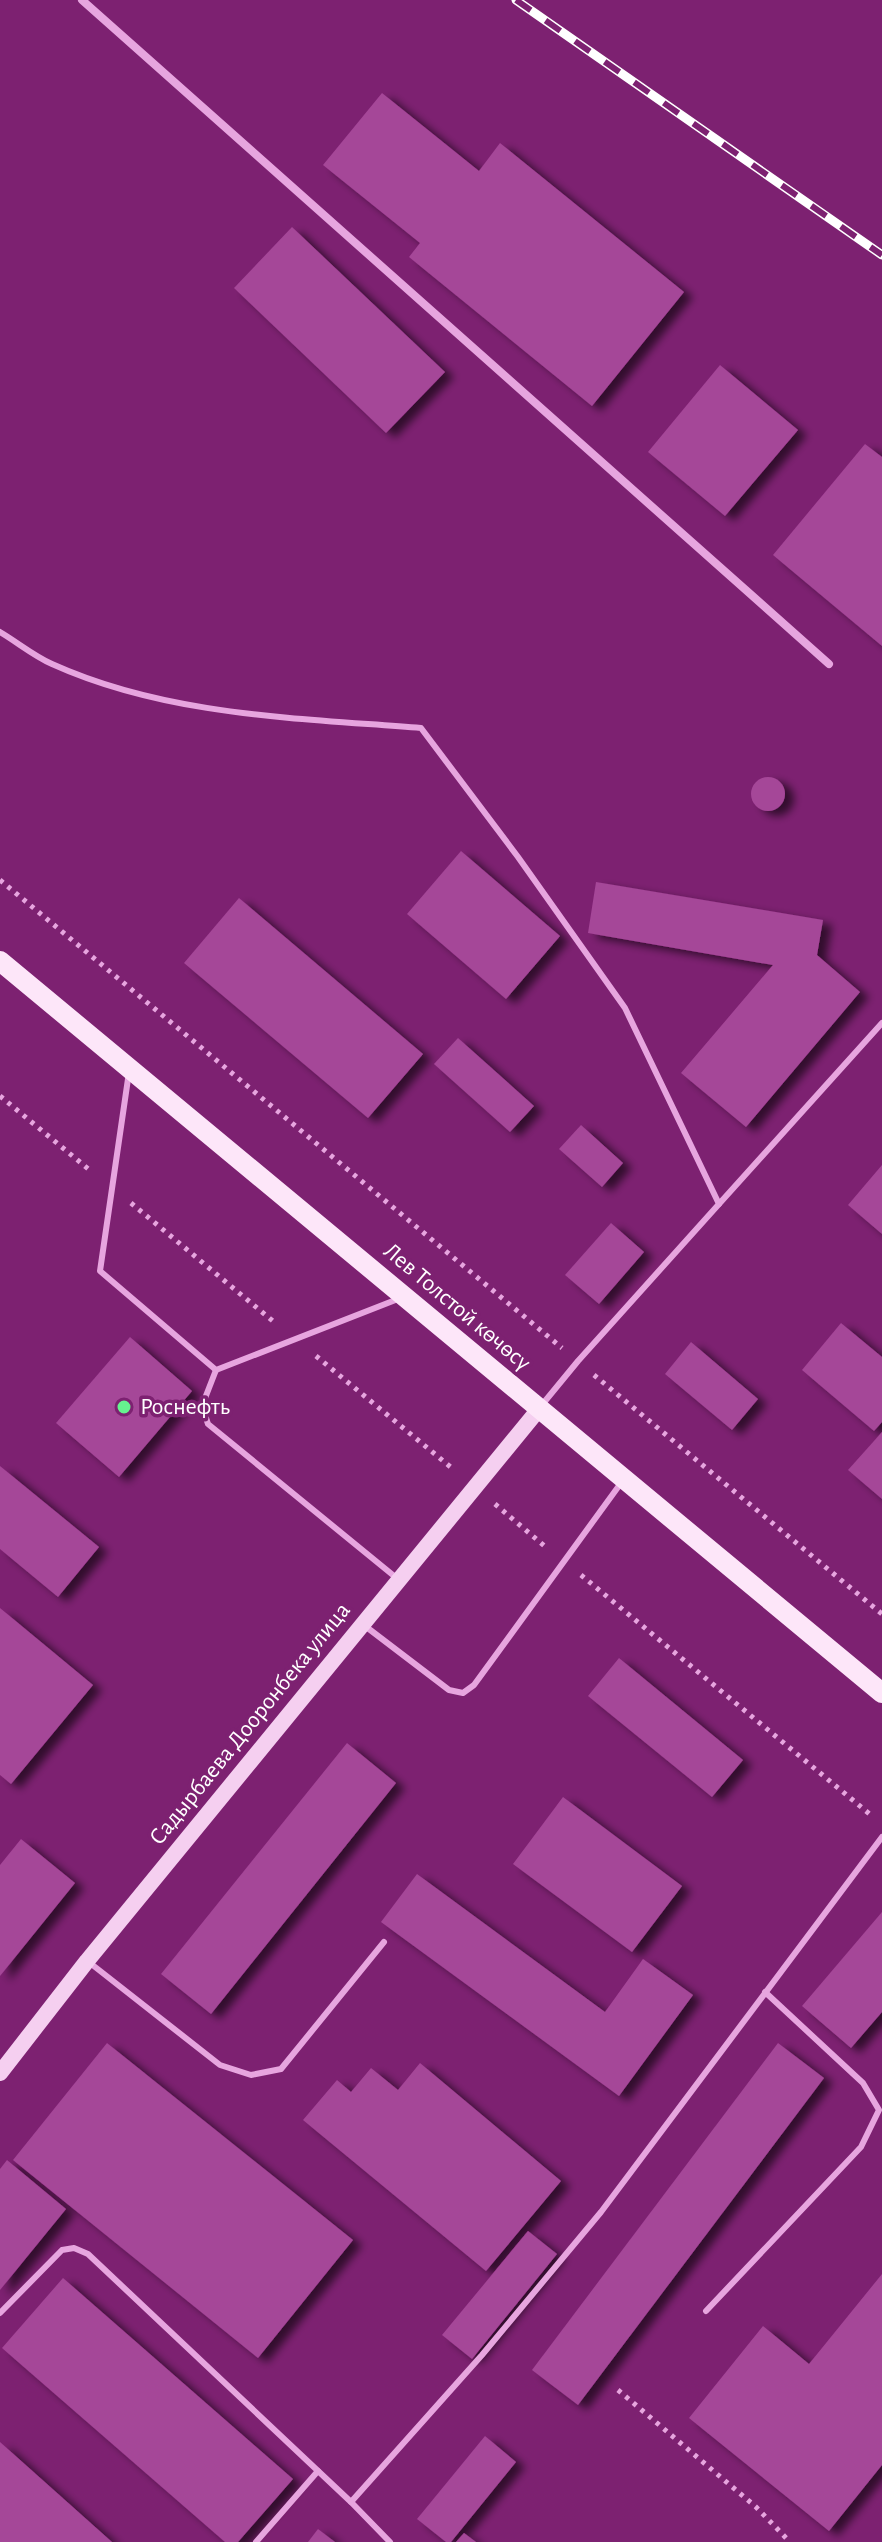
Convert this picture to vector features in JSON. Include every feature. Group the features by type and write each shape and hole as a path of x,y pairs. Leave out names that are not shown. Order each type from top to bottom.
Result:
{"main road":[{"name":"Лев Толстой көчөсү","path":"0,961 882,1693"},
{"name":"Садырбаева Дооронбека улица","path":"0,2073 87,1961 539,1409"}],"street":[{"path":"82,0 829,664"}],"lane":[{"path":"0,632 50,663 137,696 220,709 421,728 518,857 625,1008 719,1204"},
{"path":"539,1409 578,1361 882,1023"},
{"path":"130,1069 100,1271 216,1370"},
{"path":"399,1580 208,1424 202,1406 216,1370 404,1297"},
{"path":"363,1624 449,1690 463,1693 474,1685 624,1480"},
{"path":"351,2502 482,2355 601,2212 882,1837"},
{"path":"87,1961 220,2065 251,2075 281,2069 384,1942"},
{"path":"706,2311 861,2147 879,2110 863,2083 765,1992"},
{"path":"0,2313 62,2250 74,2248 88,2254 390,2542"},
{"path":"256,2542 318,2471"}],"path":[{"path":"0,880 882,1614"},
{"path":"0,1096 882,1825"},
{"path":"618,2390 756,2507 790,2542"}],"building":[{"path":"382,93 479,171 500,143 684,292 592,406 409,257 420,243 323,165"},
{"path":"292,227 445,372 386,433 234,288"},
{"path":"720,365 798,430 725,516 648,452"},
{"path":"865,444 882,457 882,646 773,555"},
{"path":"768,777 780,782 785,794 780,806 768,811 756,806 751,794 756,782"},
{"path":"461,851 560,936 506,999 407,914"},
{"path":"596,882 823,920 817,955 860,992 746,1127 681,1073 773,965 588,933"},
{"path":"239,898 423,1054 368,1118 184,963"},
{"path":"458,1038 534,1106 510,1132 434,1064"},
{"path":"581,1125 623,1163 602,1187 559,1149"},
{"path":"882,1165 882,1234 848,1205"},
{"path":"611,1223 644,1252 599,1304 565,1275"},
{"path":"841,1323 882,1357 882,1422 874,1431 802,1370"},
{"name":"Роснефть","path":"130,1337 192,1391 119,1477 56,1423"},
{"path":"691,1342 758,1399 732,1430 665,1374"},
{"path":"882,1432 882,1499 848,1470"},
{"path":"0,1466 99,1547 58,1597 0,1549"},
{"path":"0,1608 93,1685 11,1784 0,1775"},
{"path":"619,1658 743,1760 712,1797 588,1696"},
{"path":"347,1743 396,1783 211,2014 161,1974"},
{"path":"563,1797 682,1886 632,1952 513,1864"},
{"path":"21,1839 75,1883 0,1976 0,1865"},
{"path":"417,1874 605,2012 643,1959 693,1995 619,2096 381,1922"},
{"path":"882,1912 882,2012 851,2048 802,2006"},
{"path":"107,2043 353,2240 258,2358 13,2160"},
{"path":"778,2043 824,2078 578,2405 532,2370"},
{"path":"420,2063 561,2181 486,2271 303,2120 337,2080 351,2092 371,2068 398,2090"},
{"path":"7,2160 66,2209 0,2290 0,2169"},
{"path":"528,2231 557,2254 472,2359 442,2335"},
{"path":"882,2274 882,2465 829,2531 689,2418 763,2326 809,2364"},
{"path":"63,2278 293,2479 238,2542 225,2542 2,2348"},
{"path":"485,2436 516,2462 451,2542 446,2542 417,2519"},
{"path":"0,2442 112,2542 0,2542"},
{"path":"318,2529 335,2542 308,2542"},
{"path":"464,2533 476,2542 456,2542"}],"railway":[{"path":"516,0 882,255"}],"place":[{"name":"Роснефть","path":"124,1407"}]}
